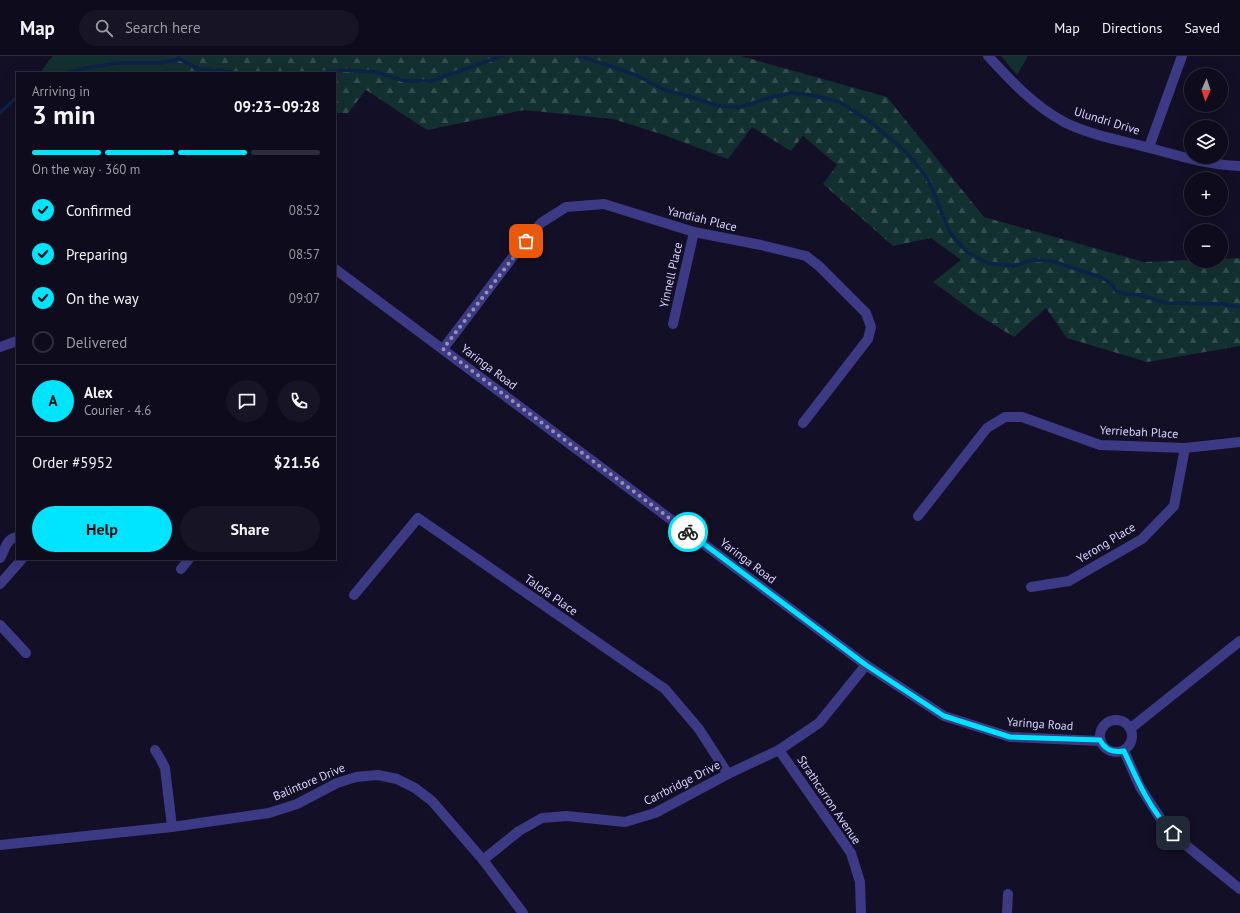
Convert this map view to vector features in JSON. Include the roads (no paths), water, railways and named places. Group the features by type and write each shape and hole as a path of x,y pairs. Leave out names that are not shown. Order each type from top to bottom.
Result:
{"street":[{"name":"Ulundri Drive","path":"988,56 1017,88 1042,108 1067,123 1095,133 1200,161 1226,166 1240,166"},
{"path":"1149,147 1182,56"},
{"name":"Yandiah Place","path":"443,349 518,250 542,223 566,207 604,204 694,232 762,245 806,256 819,266 866,313 871,327 868,339 803,424"},
{"name":"Yinnell Place","path":"673,324 694,232"},
{"name":"Yaringa Road","path":"336,270 866,665 944,716 1010,737 1100,740"},
{"path":"0,347 16,341"},
{"name":"Yerriebah Place","path":"918,516 987,428 1005,417 1022,417 1100,445 1185,448 1240,442"},
{"name":"Yerong Place","path":"1031,587 1068,581 1142,539 1174,506 1185,448"},
{"name":"Talofa Place","path":"354,595 418,518 665,689 699,729 728,774"},
{"path":"0,558 7,543 13,537 16,537"},
{"path":"0,584 21,560"},
{"path":"181,569 188,560"},
{"path":"0,625 26,653"},
{"path":"1131,728 1240,641"},
{"name":"Carrbridge Drive","path":"483,860 519,831 542,818 567,816 625,822 655,813 728,774 779,750 819,723 866,665"},
{"path":"1117,719 1129,724 1131,728 1133,737 1124,751 1115,752 1104,747 1100,740 1100,735 1105,723 1117,719"},
{"path":"155,750 165,768 172,827"},
{"name":"Strathcarron Avenue","path":"779,750 851,853 860,882 861,913"},
{"path":"1124,751 1140,787 1164,824 1182,842 1240,889"},
{"name":"Balintore Drive","path":"0,845 172,827 269,813 297,804 337,783 356,777 378,775 397,779 415,788 432,802 483,860 523,913"},
{"path":"1007,913 1008,894"}],"waterway":[{"path":"179,56 180,59 200,70 230,72"},
{"path":"327,72 348,70 375,72 405,81 431,81 502,56"},
{"path":"580,56 636,75 665,90 719,106 741,107 768,98 791,93 811,95 840,102 872,123 905,151 928,179 950,233 967,252 988,263 1013,266 1033,260 1052,261 1103,278 1113,286 1116,291 1125,294 1140,295 1166,303 1223,304 1240,307"},
{"path":"70,72 118,63 161,63 180,59"},
{"path":"0,113 16,98"}]}
